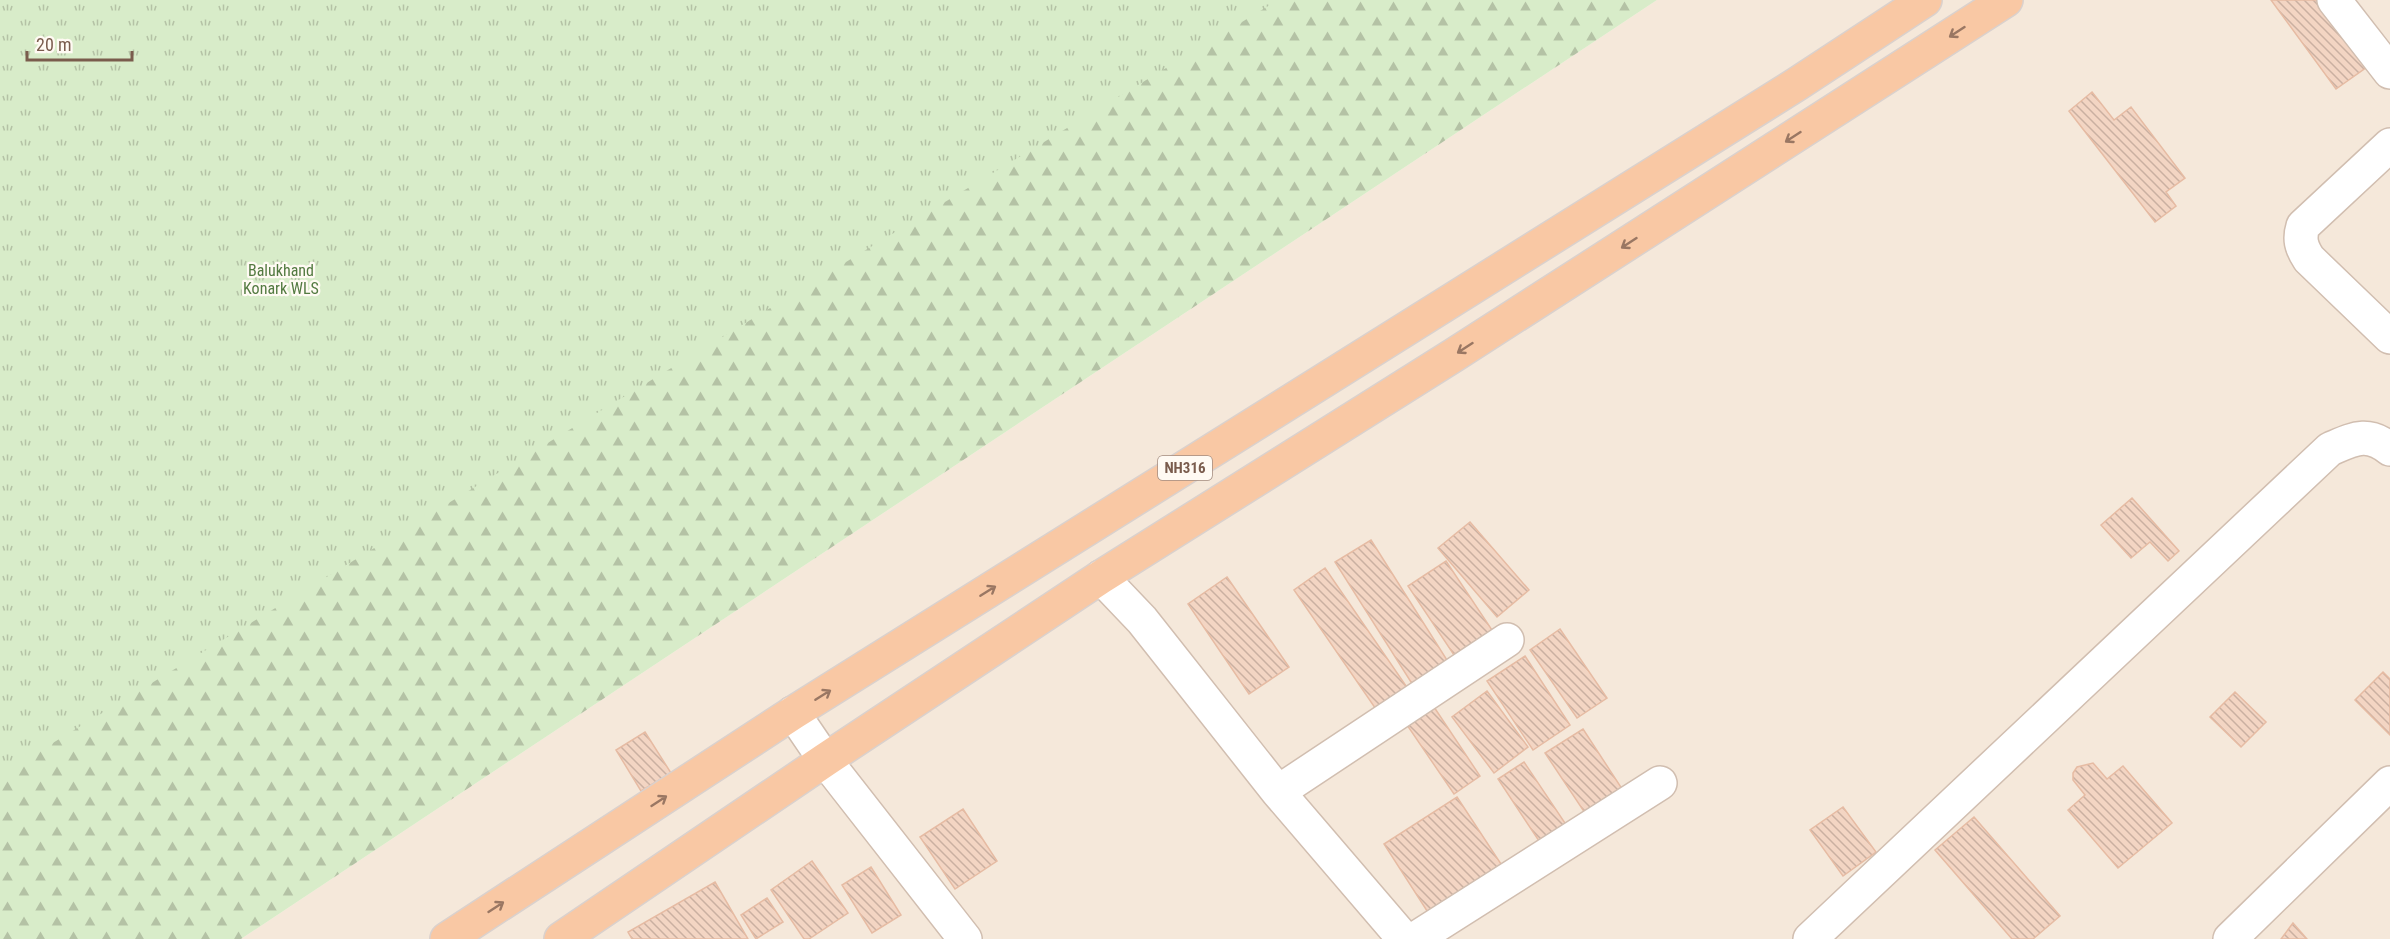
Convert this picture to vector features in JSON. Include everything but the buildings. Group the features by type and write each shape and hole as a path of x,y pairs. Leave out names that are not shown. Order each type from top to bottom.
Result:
{"highway":[{"name":"NH316","path":"447,939 792,713 1797,84 1925,0"},
{"name":"NH316","path":"561,939 825,759 1101,577 1455,355 2006,0"}],"street":[{"path":"2334,0 2390,72"},
{"path":"2390,145 2302,226 2300,237 2302,249 2309,259 2390,337"},
{"path":"1821,935 2330,449 2357,438 2380,442 2390,449"},
{"path":"1101,577 1142,620 1278,792 1404,939"},
{"path":"1278,792 1507,640"},
{"path":"792,713 965,939"},
{"path":"1415,939 1660,783"},
{"path":"2230,939 2390,783"}],"shaded area":[{"path":"1657,0 2390,0 2390,939 241,939"}],"green space":[{"path":"0,0 1657,0 241,939 0,939"},
{"name":"Balukhand Konark WLS","path":"0,0 1278,0 0,775"}]}
